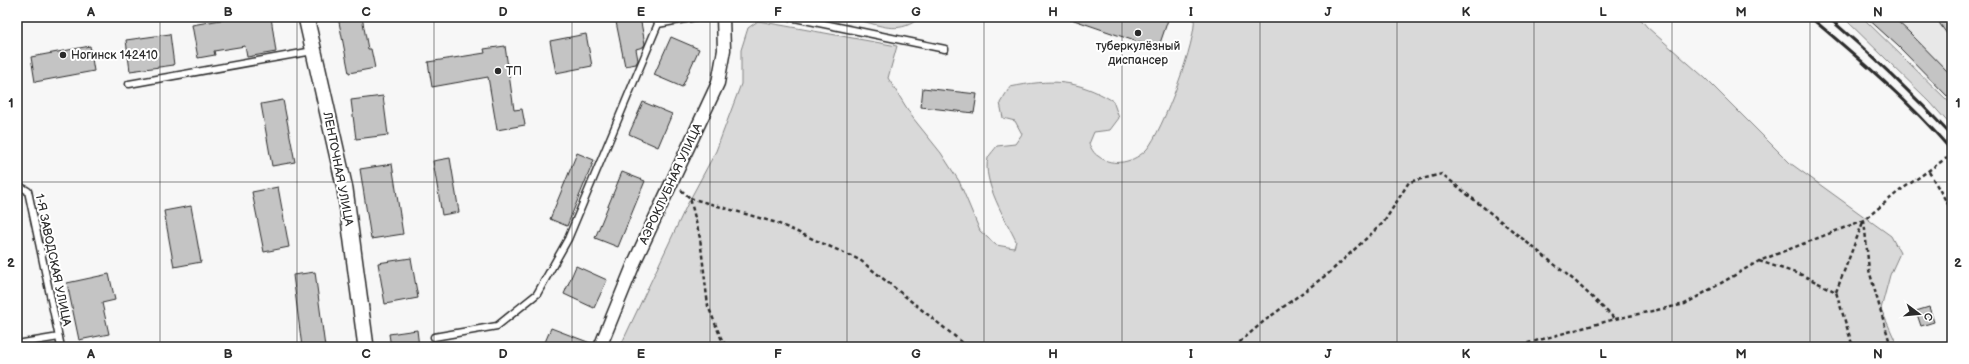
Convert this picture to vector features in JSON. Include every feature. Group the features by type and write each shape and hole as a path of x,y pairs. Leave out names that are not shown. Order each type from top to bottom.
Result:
{"street":[{"name":"ЛЕНТОЧНАЯ УЛИЦА","path":"306,17 345,190 366,347"},
{"name":"АЭРОКЛУБНАЯ УЛИЦА","path":"600,347 635,261 718,83 724,50 723,17"}],"lane":[{"path":"434,337 497,326 537,294 568,239 658,24 656,17"},
{"path":"658,24 696,17"},
{"path":"790,17 945,50"},
{"path":"129,84 314,51"},
{"name":"1-Я ЗАВОДСКАЯ УЛИЦА","path":"17,182 18,185 28,191 61,347"},
{"path":"17,344 59,337"}],"path":[{"path":"1514,347 1615,319 1685,304 1759,262 1864,220 1898,192 1929,172 1945,159 1952,157"},
{"path":"1929,172 1952,211"},
{"path":"1234,347 1263,322 1329,273 1384,222 1410,182 1442,174 1575,281 1615,319"},
{"path":"672,182 690,198 777,223 860,260 968,347"},
{"path":"690,198 700,238 708,306 721,338 727,347"},
{"path":"1853,347 1836,292 1864,220"},
{"path":"1864,220 1869,270 1891,347"},
{"path":"1759,262 1802,275 1836,292"}],"shaded area":[{"path":"863,17 921,17 906,26 892,28 862,21"},
{"path":"1194,17 1639,17 1647,27 1705,78 1790,163 1891,236 1900,253 1890,275 1881,309 1898,347 620,347 687,205 716,151 741,84 741,50 748,28 758,21 897,46 888,78 913,118 941,153 959,181 980,231 996,245 1014,248 1016,241 996,201 988,178 987,168 988,158 997,146 1015,144 1022,134 1015,121 1003,118 1000,103 1010,87 1051,82 1063,83 1087,88 1113,101 1119,118 1110,130 1094,132 1089,144 1095,154 1104,160 1110,162 1124,162 1130,160 1142,154 1147,149 1170,105 1185,64 1194,28"},
{"path":"1843,17 1862,17 1952,105 1952,127 1930,102"},
{"path":"1866,17 1952,17 1952,101 1898,46"}],"building":[{"path":"238,17 271,17 276,52 247,57 245,46 214,51 215,55 198,58 192,25"},
{"path":"338,17 362,17 368,49 371,49 375,68 349,73"},
{"path":"615,17 640,17 645,44 643,47 636,49 638,60 636,64 625,66"},
{"name":"туберкулёзный диспансер","path":"1071,17 1169,17 1158,49 1071,19"},
{"path":"1866,17 1893,17 1910,33 1952,76 1952,101 1898,46"},
{"path":"1935,17 1952,17 1952,41"},
{"path":"170,34 174,65 130,71 126,40"},
{"path":"586,34 592,66 556,73 550,41"},
{"path":"671,37 699,49 682,87 654,75"},
{"path":"90,46 94,71 35,82 31,57"},
{"path":"505,46 514,110 522,109 525,125 497,130 488,77 432,87 428,62 485,53 484,49"},
{"path":"923,88 977,94 974,113 921,107"},
{"path":"383,96 388,135 356,139 351,100"},
{"path":"283,100 295,162 272,166 261,104"},
{"path":"643,102 672,114 658,147 629,134"},
{"path":"577,153 594,160 567,226 550,219"},
{"path":"450,158 459,212 442,215 433,161"},
{"path":"392,164 403,234 371,239 360,169"},
{"path":"622,172 645,181 618,247 595,238"},
{"path":"278,187 289,247 264,252 252,192"},
{"path":"191,206 201,262 174,267 164,211"},
{"path":"411,258 418,298 385,304 378,263"},
{"path":"576,266 607,280 594,308 564,294"},
{"path":"315,272 325,347 302,347 293,275"},
{"path":"109,274 115,300 102,303 109,334 79,340 67,283"},
{"path":"1929,307 1934,322 1921,326 1916,311"},
{"path":"551,328 593,344 593,347 543,347"},
{"path":"417,330 419,347 391,347 389,334"}],"railway":[{"path":"1810,17 1902,98 1952,151"},
{"path":"1828,17 1892,75 1952,136"}],"place":[{"name":"туберкулёзный диспансер","path":"1138,33"},
{"name":"Ногинск 142410","path":"63,55"},
{"name":"ТП","path":"498,71"}]}
